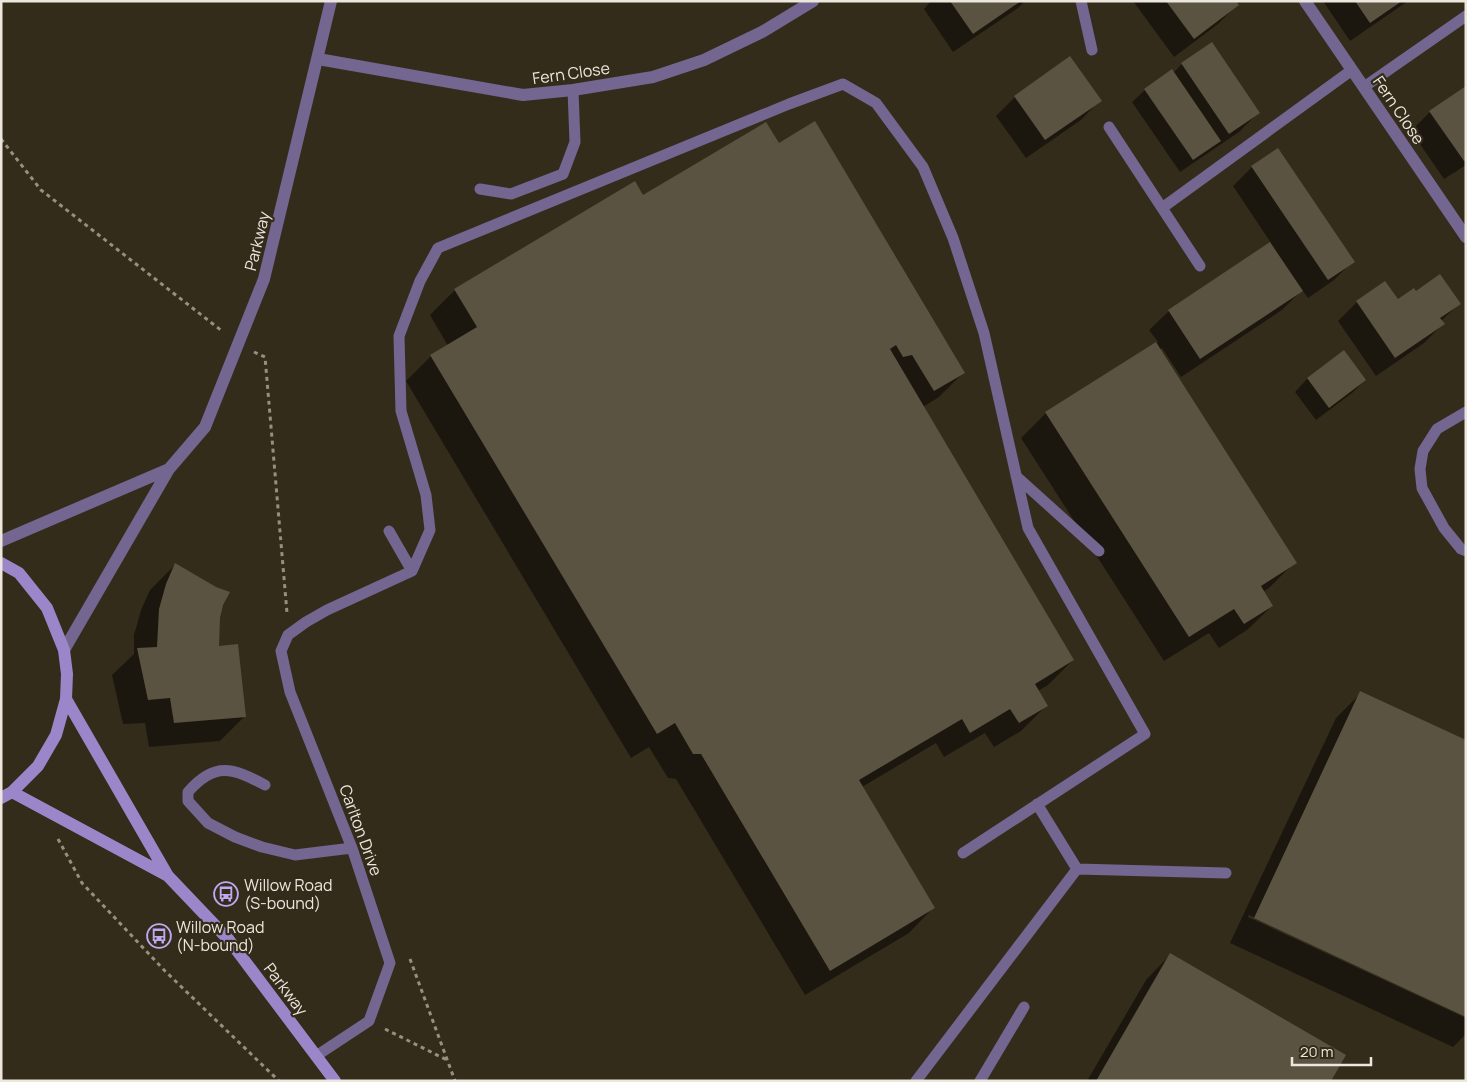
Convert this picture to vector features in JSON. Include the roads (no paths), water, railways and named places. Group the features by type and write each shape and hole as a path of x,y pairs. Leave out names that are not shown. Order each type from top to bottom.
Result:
{"main road":[{"path":"1,563 19,573 47,608 64,650 67,674 66,699 56,735 38,766 6,795 40,808 168,876"},
{"path":"66,699 168,876"},
{"name":"Parkway","path":"168,876 229,940 335,1081"}],"street":[{"name":"Parkway","path":"64,650 169,469 205,427 264,279 332,1"},
{"name":"Fern Close","path":"318,59 523,95 573,90 653,77 704,60 762,32 813,1"},
{"name":"Fern Close","path":"1305,1 1466,237"},
{"path":"1,540 169,469"}],"lane":[{"path":"1080,1 1092,50"},
{"path":"1364,87 1466,16"},
{"path":"1162,208 1352,70"},
{"path":"412,570 430,530 426,495 401,411 399,336 420,281 438,248 789,104 843,84 876,103 923,167 953,238 984,333 1028,528 1145,734 963,853"},
{"path":"480,188 511,194 563,174 575,142 573,90"},
{"path":"1109,127 1200,266"},
{"path":"1466,412 1437,429 1423,451 1420,468 1422,488 1441,522 1461,549 1466,550"},
{"path":"1016,476 1099,551"},
{"path":"389,531 412,570"},
{"name":"Carlton Drive","path":"316,1056 369,1021 390,963 352,848 290,692 281,650 288,635 306,622 327,610 412,570"},
{"path":"265,785 242,773 223,769 196,783 188,792 188,801 208,822 235,837 262,847 295,855 352,848"},
{"path":"1037,804 1077,869"},
{"path":"1077,869 1226,873"},
{"path":"916,1081 1077,869"},
{"path":"980,1081 1024,1007"}],"place":[{"name":"Willow Road (S-bound)","path":"226,894"},
{"name":"Willow Road (N-bound)","path":"159,936"}]}
